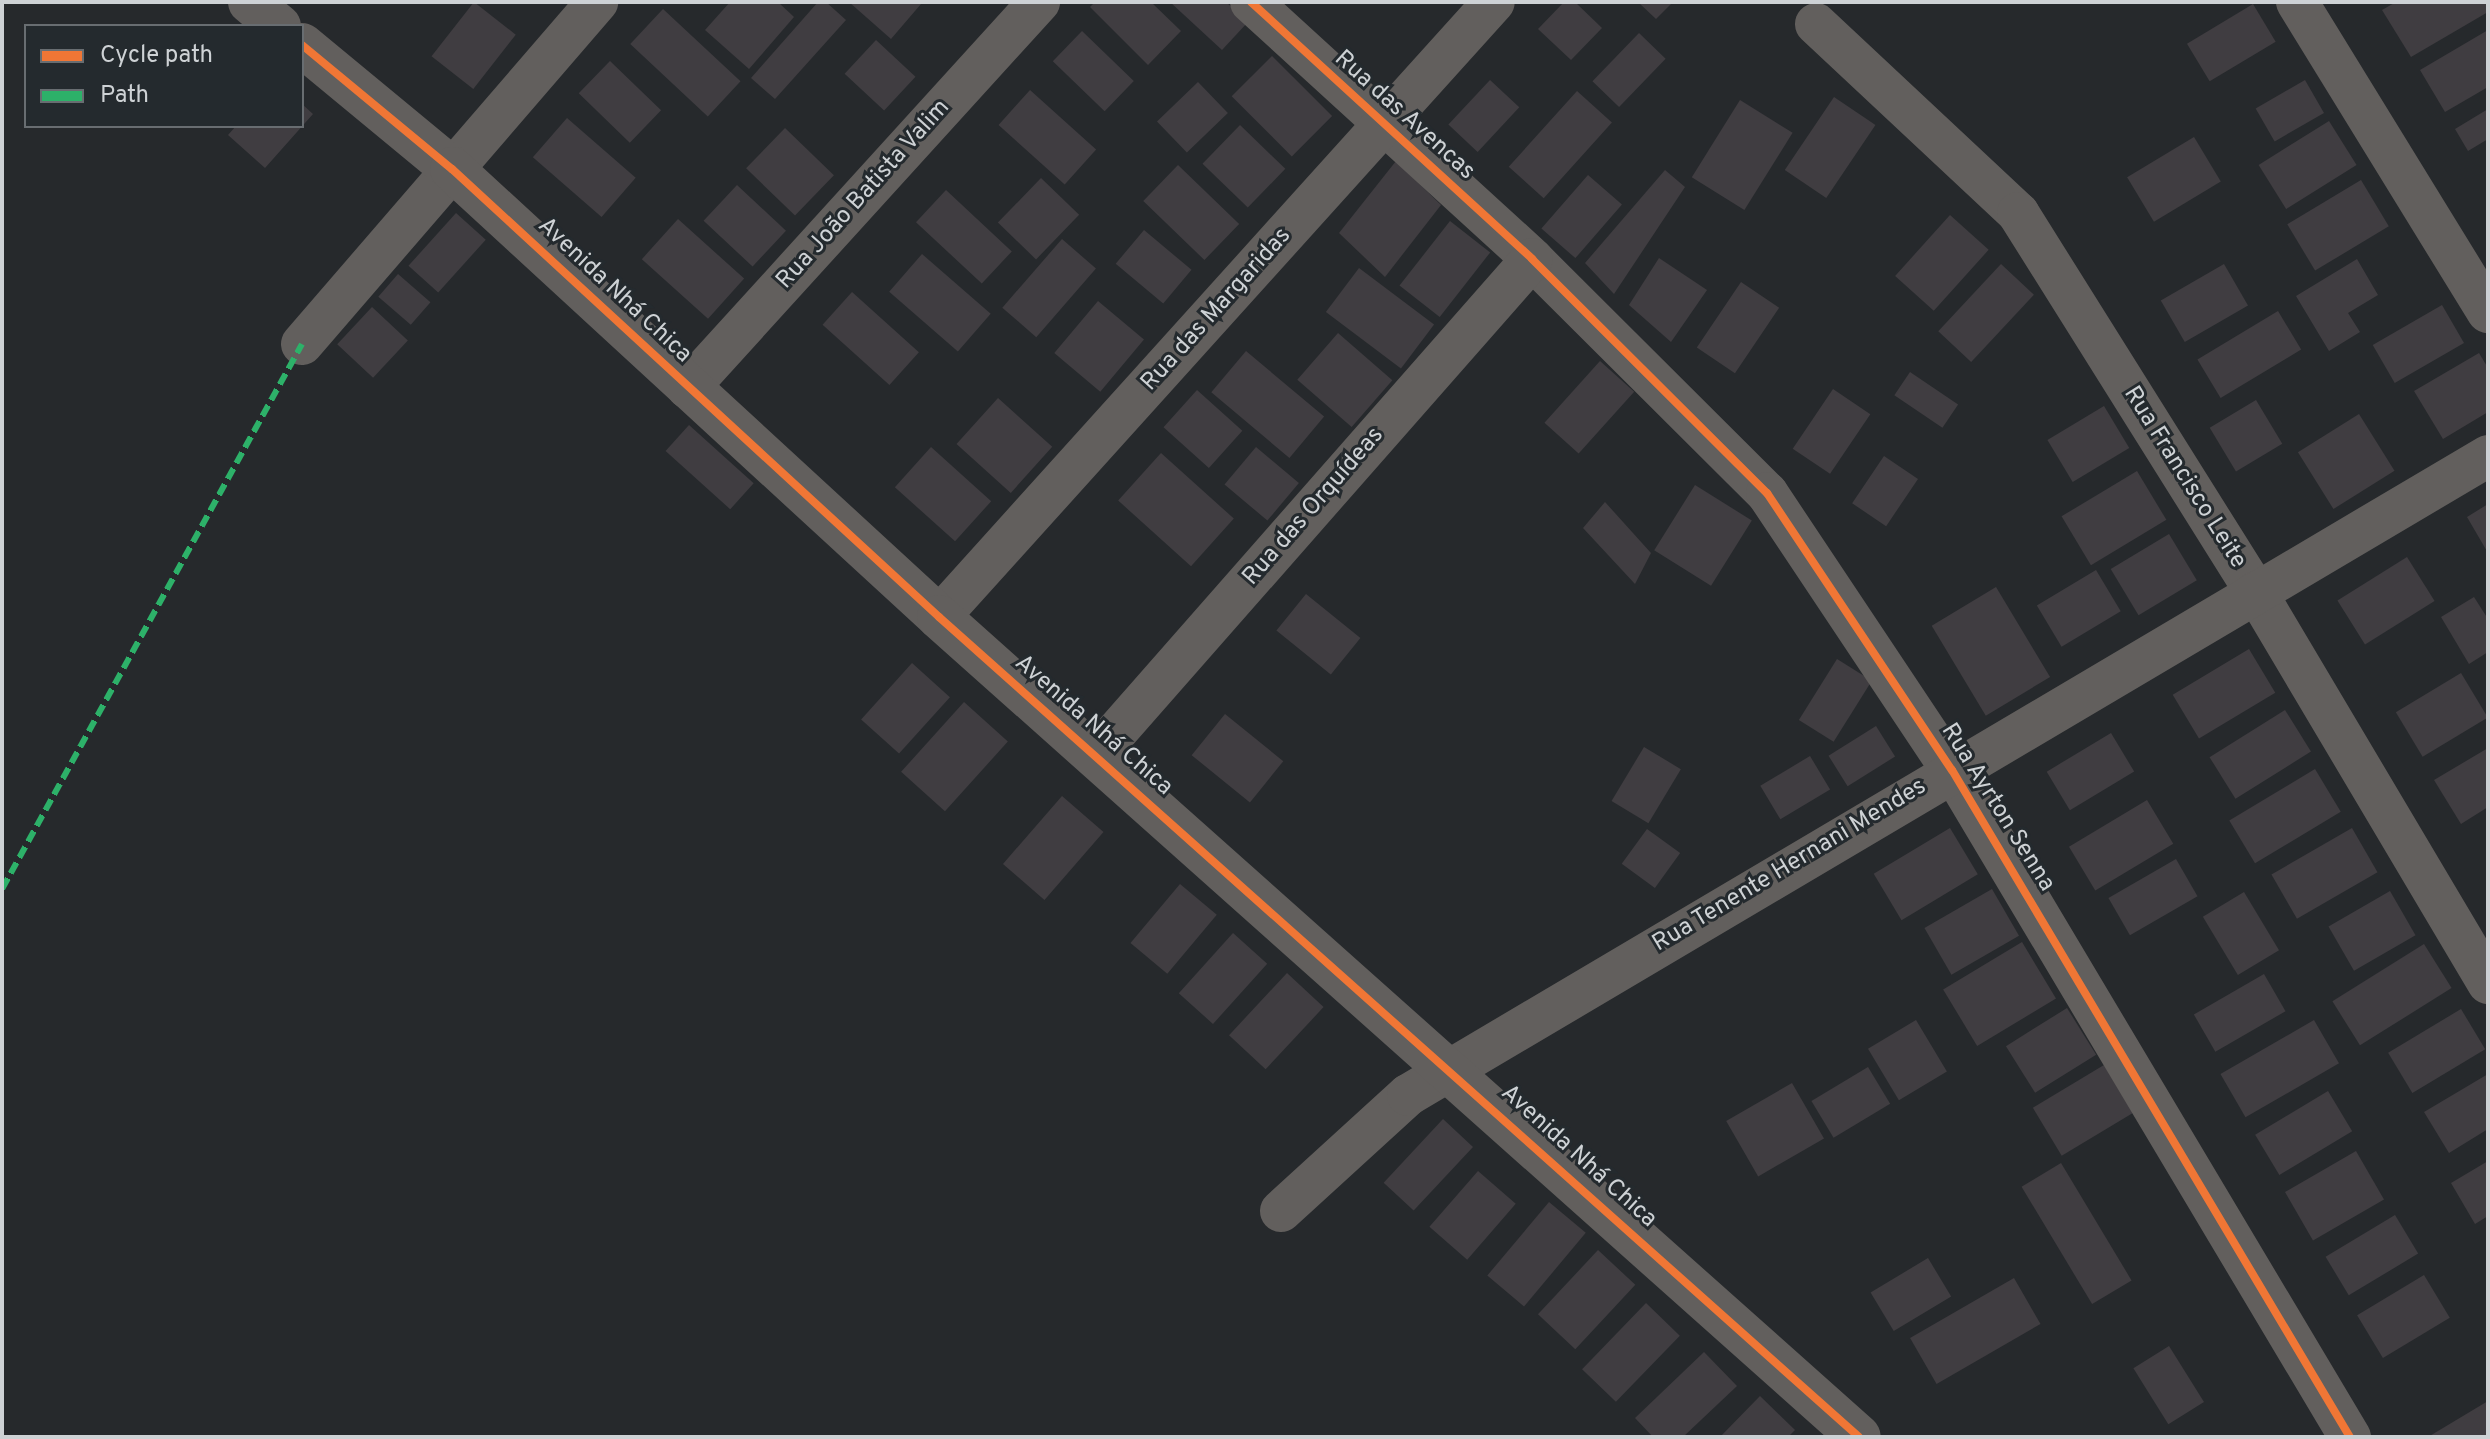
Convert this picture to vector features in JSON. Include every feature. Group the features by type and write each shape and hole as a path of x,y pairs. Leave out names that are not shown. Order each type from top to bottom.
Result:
{"street":[{"path":"250,2 277,24"},
{"path":"302,344 597,2"},
{"name":"Rua João Batista Valim","path":"688,388 1039,2"},
{"name":"Rua das Avencas","path":"1251,2 1532,259"},
{"name":"Rua das Margaridas","path":"939,617 1494,2"},
{"path":"2297,2 2488,312"},
{"name":"Rua Francisco Leite","path":"1816,24 2018,213 2256,592 2488,983"},
{"name":"Avenida Nhá Chica","path":"304,47 452,169 939,617 1451,1069 1859,1437"},
{"name":"Rua das Orquídeas","path":"1096,755 1532,259"},
{"name":"Rua Ayrton Senna","path":"1532,259 1767,493 1952,770 2350,1437"},
{"name":"Rua Tenente Hernani Mendes","path":"1281,1211 1408,1095 1952,770 2488,456"}],"building":[{"path":"474,2 516,35 473,89 432,56"},
{"path":"730,2 778,2 794,17 749,69 705,30"},
{"path":"818,2 826,2 846,20 775,99 751,78"},
{"path":"849,2 918,2 921,4 891,39"},
{"path":"1095,2 1151,2 1181,31 1148,65 1090,7"},
{"path":"1170,2 1226,2 1248,22 1222,50"},
{"path":"1564,2 1575,2 1602,28 1571,60 1538,29"},
{"path":"1638,2 1673,2 1656,19"},
{"path":"2396,2 2488,2 2488,12 2411,57 2382,10"},
{"path":"2253,4 2276,42 2210,81 2187,44"},
{"path":"663,9 741,81 708,116 630,44"},
{"path":"2488,30 2488,87 2445,112 2420,70"},
{"path":"1082,31 1134,81 1105,111 1053,61"},
{"path":"1639,33 1666,59 1619,107 1592,81"},
{"path":"876,40 915,77 884,110 845,74"},
{"path":"1272,56 1332,116 1292,156 1232,96"},
{"path":"610,61 661,110 630,143 579,93"},
{"path":"1490,80 1519,107 1478,152 1448,125"},
{"path":"2305,80 2324,113 2275,141 2256,109"},
{"path":"1198,82 1228,113 1187,153 1157,122"},
{"path":"1030,90 1096,150 1065,184 999,125"},
{"path":"1577,91 1612,122 1544,198 1509,167"},
{"path":"1834,97 1875,125 1826,198 1785,170"},
{"path":"1740,100 1793,133 1744,210 1692,177"},
{"path":"304,106 313,114 304,124"},
{"path":"2488,109 2488,139 2468,151 2455,129"},
{"path":"567,118 636,178 602,217 533,157"},
{"path":"2329,121 2357,165 2286,209 2259,165"},
{"path":"1240,125 1285,169 1248,208 1202,164"},
{"path":"234,128 301,128 265,168 228,135"},
{"path":"785,128 834,175 795,216 746,168"},
{"path":"2194,137 2221,182 2154,222 2127,177"},
{"path":"1396,161 1441,205 1385,277 1339,233"},
{"path":"1178,165 1239,224 1204,260 1143,201"},
{"path":"1665,170 1685,187 1614,294 1585,263"},
{"path":"1588,175 1622,205 1575,258 1541,229"},
{"path":"1041,178 1079,215 1036,259 998,223"},
{"path":"2361,180 2389,226 2315,271 2287,224"},
{"path":"737,185 786,231 753,267 704,221"},
{"path":"946,190 1012,251 982,284 916,222"},
{"path":"456,213 486,240 438,293 408,266"},
{"path":"1950,215 1989,250 1934,311 1895,276"},
{"path":"678,219 744,279 708,319 642,259"},
{"path":"1450,221 1490,252 1440,317 1400,286"},
{"path":"1144,230 1191,270 1163,304 1116,264"},
{"path":"1062,239 1096,269 1036,337 1002,308"},
{"path":"922,254 991,314 958,351 889,292"},
{"path":"1659,258 1707,290 1671,342 1629,305"},
{"path":"2357,259 2378,295 2348,313 2360,332 2329,351 2296,296"},
{"path":"2001,264 2034,295 1971,362 1938,331"},
{"path":"2224,264 2248,306 2185,342 2161,301"},
{"path":"1359,268 1434,325 1401,368 1326,312"},
{"path":"398,274 430,302 411,325 378,297"},
{"path":"1741,282 1779,308 1735,373 1697,347"},
{"path":"852,292 919,352 889,385 823,325"},
{"path":"1098,301 1144,340 1100,392 1054,353"},
{"path":"2442,305 2464,343 2395,383 2373,345"},
{"path":"372,307 408,340 373,378 337,344"},
{"path":"2278,311 2301,350 2221,398 2197,359"},
{"path":"1338,333 1392,380 1352,427 1297,380"},
{"path":"1246,351 1324,417 1289,458 1211,392"},
{"path":"2479,353 2488,368 2488,412 2443,439 2414,391"},
{"path":"1600,361 1634,392 1579,453 1544,423"},
{"path":"1910,372 1958,404 1942,428 1894,395"},
{"path":"1833,389 1870,414 1830,474 1793,449"},
{"path":"1197,390 1242,431 1209,468 1164,427"},
{"path":"998,398 1052,447 1011,493 957,444"},
{"path":"2256,400 2282,444 2236,472 2210,428"},
{"path":"2104,406 2129,448 2073,482 2047,440"},
{"path":"2359,414 2395,471 2333,509 2298,452"},
{"path":"689,425 754,483 730,509 666,451"},
{"path":"931,447 991,501 955,541 895,487"},
{"path":"1256,447 1299,483 1267,521 1225,485"},
{"path":"1161,453 1234,519 1191,566 1118,501"},
{"path":"1884,456 1918,479 1886,526 1852,503"},
{"path":"2137,471 2166,520 2091,565 2062,516"},
{"path":"1695,485 1752,521 1711,586 1654,550"},
{"path":"1605,502 1651,553 1635,584 1583,528"},
{"path":"2488,504 2488,553 2467,517"},
{"path":"2169,534 2197,580 2139,615 2111,569"},
{"path":"2407,557 2435,601 2365,645 2337,600"},
{"path":"2096,570 2121,611 2062,647 2037,606"},
{"path":"1996,587 2050,677 1986,716 1932,626"},
{"path":"1306,594 1360,638 1331,675 1276,631"},
{"path":"2474,597 2488,619 2488,652 2469,664 2441,617"},
{"path":"2249,649 2275,693 2199,739 2173,695"},
{"path":"1837,659 1872,681 1834,742 1799,720"},
{"path":"912,663 950,697 899,754 861,719"},
{"path":"2461,673 2488,718 2423,757 2396,712"},
{"path":"964,702 1008,741 945,811 901,772"},
{"path":"2285,710 2311,752 2235,799 2210,757"},
{"path":"1225,714 1283,761 1250,802 1192,755"},
{"path":"1876,726 1895,757 1848,786 1829,756"},
{"path":"2111,733 2134,772 2070,810 2047,772"},
{"path":"1644,747 1681,769 1648,823 1612,801"},
{"path":"2488,748 2488,807 2461,824 2434,780"},
{"path":"1810,756 1830,789 1780,819 1760,786"},
{"path":"2315,769 2341,812 2255,863 2229,821"},
{"path":"1062,796 1104,832 1044,900 1003,864"},
{"path":"2147,800 2173,844 2095,891 2069,847"},
{"path":"1950,828 1978,874 1902,920 1874,874"},
{"path":"2352,828 2378,872 2297,919 2271,874"},
{"path":"1647,829 1680,853 1655,888 1622,864"},
{"path":"2176,859 2198,896 2130,935 2108,898"},
{"path":"1180,884 1217,915 1167,974 1131,943"},
{"path":"1992,889 2019,936 1951,975 1924,928"},
{"path":"2390,891 2416,935 2354,971 2329,926"},
{"path":"2244,892 2279,950 2238,975 2203,917"},
{"path":"1233,933 1267,964 1213,1024 1179,993"},
{"path":"2022,942 2056,999 1977,1046 1943,989"},
{"path":"2424,944 2452,988 2360,1045 2332,1001"},
{"path":"1287,973 1324,1007 1266,1069 1229,1035"},
{"path":"2264,974 2286,1011 2215,1052 2194,1014"},
{"path":"2067,1008 2096,1055 2035,1093 2006,1046"},
{"path":"2461,1009 2485,1049 2412,1093 2388,1053"},
{"path":"1916,1020 1947,1071 1899,1100 1868,1049"},
{"path":"2314,1020 2339,1063 2245,1117 2220,1074"},
{"path":"2104,1065 2133,1113 2062,1156 2033,1108"},
{"path":"1868,1067 1890,1104 1834,1138 1811,1101"},
{"path":"2488,1074 2488,1129 2449,1153 2424,1112"},
{"path":"1792,1083 1824,1138 1758,1176 1726,1121"},
{"path":"2328,1091 2352,1131 2279,1175 2255,1135"},
{"path":"1443,1119 1473,1147 1414,1211 1384,1183"},
{"path":"2356,1151 2384,1199 2313,1240 2285,1192"},
{"path":"2488,1161 2488,1216 2475,1224 2451,1183"},
{"path":"2061,1163 2132,1280 2092,1304 2022,1187"},
{"path":"1478,1171 1516,1204 1467,1260 1429,1227"},
{"path":"1549,1202 1586,1233 1524,1306 1487,1276"},
{"path":"2395,1215 2418,1254 2349,1295 2326,1257"},
{"path":"1598,1250 1635,1285 1575,1349 1538,1314"},
{"path":"1928,1258 1951,1297 1894,1331 1871,1293"},
{"path":"2424,1275 2450,1318 2383,1358 2357,1315"},
{"path":"2014,1278 2040,1324 1937,1384 1910,1338"},
{"path":"1646,1303 1680,1336 1616,1402 1582,1369"},
{"path":"2169,1346 2204,1402 2168,1424 2133,1368"},
{"path":"1704,1352 1737,1386 1683,1437 1653,1437 1635,1418"},
{"path":"1760,1396 1795,1430 1788,1437 1720,1437"},
{"path":"2488,1401 2488,1437 2428,1437"}],"marked path":[{"path":"2,889 302,344"}],"cycle path":[{"path":"1251,2 1532,259 1767,493 1952,770 2350,1437"},
{"path":"304,47 452,169 939,617 1859,1437"}]}
